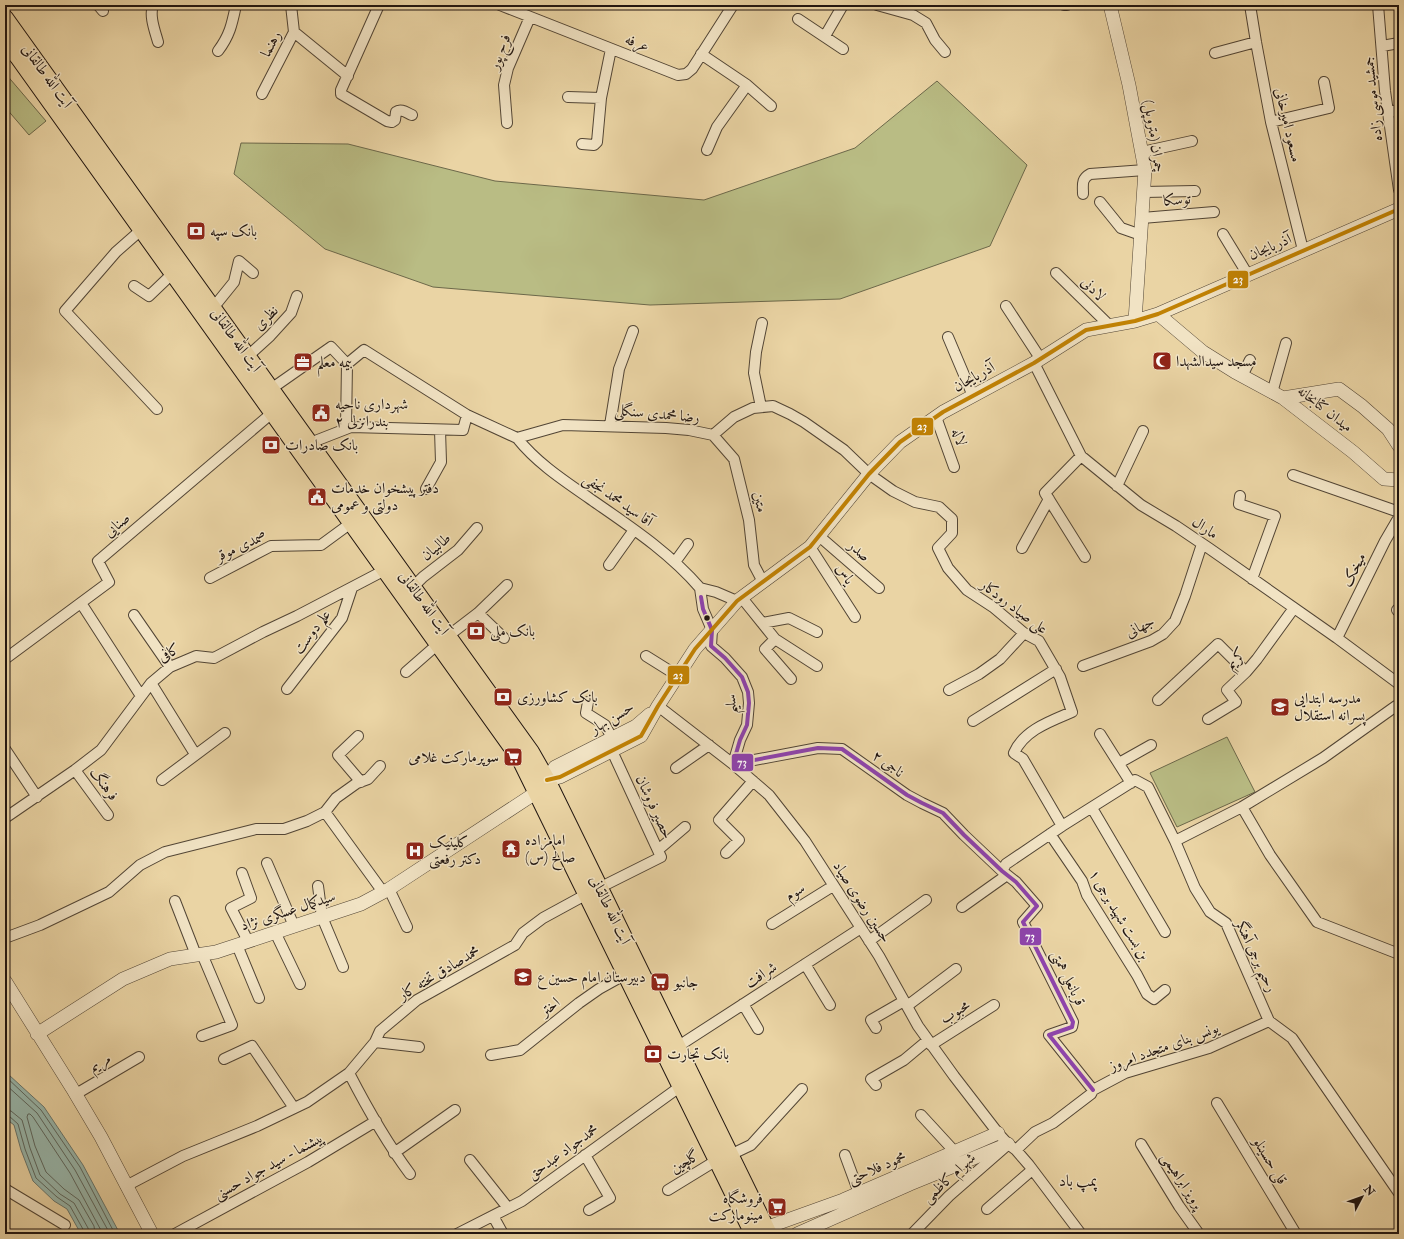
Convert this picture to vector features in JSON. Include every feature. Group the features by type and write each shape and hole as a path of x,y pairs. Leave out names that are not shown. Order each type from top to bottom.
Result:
{"main road":[{"name":"آیت الله طالقانی","path":"5,18 271,389 277,409 310,443 413,588 443,640"},
{"name":"آیت الله طالقانی","path":"5,43 18,57 172,274 277,409 351,522 385,570 443,640 531,752 542,786 593,891 677,1047 724,1158"},
{"name":"آیت الله طالقانی","path":"593,891 626,974 681,1086 724,1158 762,1232"}],"street":[{"path":"153,5 151,11 158,42"},
{"path":"218,51 226,40 232,25 236,5"},
{"name":"رهنما","path":"262,94 294,32 290,5"},
{"path":"379,5 341,90 341,94 386,121 392,122 398,110 412,115"},
{"name":"عرفه","path":"500,5 678,74 686,74 692,69 733,5"},
{"path":"825,36 843,5"},
{"path":"878,5 913,15 926,24 935,40 945,52"},
{"name":"چمران (متروپل)","path":"1110,5 1129,86 1145,170 1135,321"},
{"name":"مسعود امیرخانی","path":"1250,5 1271,122 1304,250"},
{"name":"جمشید موسی زاده","path":"1378,5 1385,91 1399,190"},
{"name":"فرح پور","path":"507,123 504,86 508,68 530,17"},
{"path":"798,19 843,49"},
{"path":"294,32 348,76"},
{"path":"1215,53 1256,42"},
{"path":"1382,46 1399,43"},
{"path":"582,144 594,145 597,142 601,98 611,49"},
{"path":"701,54 746,85 771,106"},
{"path":"1271,122 1329,108 1324,82"},
{"path":"707,150 717,127 746,85"},
{"path":"568,97 601,98"},
{"path":"1388,112 1399,110"},
{"path":"1142,152 1192,141"},
{"path":"1083,194 1083,182 1085,177 1090,174 1145,170"},
{"path":"1144,192 1195,191"},
{"path":"1100,202 1121,228 1141,235"},
{"name":"آذربایجان","path":"658,706 695,649 740,599 810,547 868,474 900,442 936,417 1037,360 1086,330 1135,321 1158,314 1399,209"},
{"name":"توسکا","path":"1142,218 1214,212"},
{"path":"141,230 116,252 65,311 157,409"},
{"path":"1223,234 1248,274"},
{"path":"214,308 234,282 239,260 253,273"},
{"name":"لادنی","path":"1056,273 1110,326"},
{"path":"134,286 149,296 172,274"},
{"name":"نظری","path":"248,356 270,336 291,313 297,296"},
{"name":"مارال","path":"1006,306 1037,360 1081,456 1141,505 1202,544 1337,638 1399,684"},
{"path":"1158,314 1203,352 1278,396 1286,343"},
{"path":"761,407 754,373 756,352 762,323"},
{"path":"610,426 619,369 633,331"},
{"path":"948,337 973,396"},
{"path":"271,389 331,347 347,364 346,428"},
{"path":"347,364 364,350 466,415 517,438"},
{"path":"1242,376 1250,360"},
{"name":"میدان کتابخانه","path":"1278,396 1339,389 1362,406 1388,429 1399,446"},
{"name":"میدان کتابخانه","path":"1278,396 1353,452 1384,479 1399,480"},
{"name":"رضا محمدی سنگلی","path":"517,438 563,425 682,429 712,435 734,417 753,408 772,406 790,414 844,450 868,474"},
{"name":"صنایی","path":"6,657 109,582 98,561 277,409"},
{"path":"310,443 351,427 463,430 466,415"},
{"name":"لاله","path":"936,417 954,467"},
{"path":"426,489 440,462 440,430"},
{"path":"1118,486 1143,431"},
{"name":"متین","path":"712,435 734,459 749,520 754,565 763,582"},
{"name":"آقا سید محمد نجفی","path":"517,438 526,450 546,468 649,540 675,562 700,588"},
{"path":"1081,456 1045,493 1085,557"},
{"name":"علی صیاد رودکار","path":"868,474 893,491 915,502 940,507 952,519 952,533 938,548 948,568 967,590 993,607 1024,633 1039,641 1056,669 1072,712 1045,723 1032,732 1018,745 1014,753 1023,759 1062,826"},
{"path":"1293,475 1399,512"},
{"path":"1240,496 1239,504 1275,516 1252,579"},
{"path":"1022,548 1049,499"},
{"name":"میخک","path":"1337,638 1385,541 1399,517"},
{"name":"صمدی موقر","path":"210,578 271,546 321,545 351,522"},
{"name":"طالبیان","path":"413,588 423,577 458,550 477,528"},
{"path":"609,565 634,530"},
{"name":"صدر","path":"819,536 879,588"},
{"path":"675,562 688,544"},
{"name":"جهانی","path":"1083,666 1151,641 1163,634 1175,621 1202,544"},
{"name":"یاس","path":"810,547 855,617"},
{"name":"کافی","path":"5,818 37,797 101,750 151,683 170,667 196,656 214,658 385,570"},
{"path":"406,672 443,640 478,613 507,585"},
{"name":"علم دوست","path":"287,689 342,618 352,588"},
{"path":"700,588 740,599 775,639 817,666"},
{"name":"سلیم","path":"700,588 703,609 712,630 711,646 725,658 742,677 748,692 749,703 747,725 740,740 733,764"},
{"path":"81,602 141,696"},
{"name":"کریم","path":"1208,719 1236,702 1227,690 1257,659 1294,608"},
{"path":"1399,608 1397,610 1399,612"},
{"path":"478,613 504,638"},
{"path":"134,615 170,667"},
{"path":"762,623 789,618 817,632"},
{"path":"949,690 979,674 1000,659 1024,633"},
{"path":"775,639 766,649 792,679"},
{"path":"1158,700 1218,644 1246,672"},
{"path":"646,656 678,676"},
{"path":"973,721 1056,669"},
{"path":"151,683 195,754"},
{"name":"حصیر فروشان","path":"588,702 586,713 605,725 612,745 661,857 593,891"},
{"name":"حسین رضوی صیاد","path":"658,706 733,764 769,795 805,841 870,941 918,1026 998,1133 1032,1170 1080,1234"},
{"name":"حسن بهار","path":"542,786 560,777 612,745 641,736 658,706"},
{"path":"1175,841 1242,807 1323,758 1396,706"},
{"path":"162,780 225,733"},
{"path":"962,907 1004,873 1006,864 1131,782 1100,734"},
{"path":"358,736 338,755 361,782"},
{"path":"1119,763 1151,745"},
{"path":"676,768 709,746"},
{"name":"ناجی ۲","path":"733,764 818,748 842,749 907,795 943,813 1004,873"},
{"path":"5,750 37,797"},
{"path":"5,938 40,925 109,892 140,865 165,852 256,829 284,828 307,822 325,812 336,798 357,783 368,779 380,766"},
{"name":"فرهنگ","path":"75,770 108,815"},
{"name":"رحیم برجی آهنگر","path":"1131,782 1134,780 1148,787 1175,841 1194,888 1210,912 1226,923 1269,1021 1292,1038 1399,1193"},
{"path":"726,853 739,840 719,820 753,781"},
{"name":"سیدکمال عسگری نژاد","path":"37,1034 123,979 170,959 216,952 361,904 386,891 542,786"},
{"path":"1242,807 1270,855 1316,922 1399,954"},
{"path":"1092,808 1165,932"},
{"path":"325,812 386,891 407,927"},
{"path":"658,850 685,827"},
{"name":"بن بست شهید برجی ۱","path":"1050,834 1082,881 1087,896 1137,975 1147,994 1154,999 1165,990"},
{"path":"267,863 294,926"},
{"path":"242,873 251,898 231,908 259,998"},
{"name":"قربانعلی همتی","path":"1004,873 1016,882 1037,906 1023,922 1073,1022 1072,1027 1049,1035 1093,1090"},
{"path":"318,886 322,917 343,967"},
{"name":"سوم","path":"772,924 833,886"},
{"name":"محمدصادق تخته کار","path":"126,1186 183,1156 257,1126 307,1102 349,1074 376,1042 380,1031 417,1000 515,945 523,934 543,918 593,891"},
{"path":"870,941 926,900"},
{"path":"175,901 232,1025 202,1036"},
{"name":"شرافت","path":"677,1047 861,928"},
{"path":"275,932 300,984"},
{"path":"805,964 830,1005"},
{"path":"876,1028 871,1020 906,1004 956,969"},
{"name":"اختر","path":"491,1055 520,1050 579,1003 599,989 626,974"},
{"path":"5,981 76,1094 101,1137 152,1234"},
{"path":"744,1004 758,1029"},
{"name":"محبوب","path":"876,1085 871,1079 904,1060 930,1042 994,1006"},
{"name":"یونس بنای متجدد امروز","path":"1012,1147 1035,1132 1053,1123 1092,1094 1093,1090 1126,1074 1209,1048 1269,1021"},
{"path":"376,1042 419,1047"},
{"path":"224,1059 252,1046 294,1108"},
{"name":"مریم","path":"76,1094 138,1057"},
{"path":"349,1074 394,1153 410,1174"},
{"name":"محمدجواد عبدحق","path":"457,1234 522,1201 681,1086"},
{"name":"گلچین","path":"668,1190 751,1144 802,1089"},
{"name":"قلی حسینلو","path":"1217,1104 1296,1234"},
{"path":"394,1153 455,1110"},
{"path":"921,1115 955,1152"},
{"name":"پیشنما - سید جواد حسنی","path":"175,1234 308,1162 376,1121"},
{"name":"محمود فلاحتی","path":"762,1232 845,1205 907,1179 955,1152 998,1133"},
{"name":"پرویز ابراهیمی","path":"1141,1144 1179,1206 1199,1234"},
{"name":"محمود فلاحتی","path":"797,1234 845,1205 859,1193 1012,1147"},
{"name":"شهرام کاظمی","path":"912,1234 950,1196 1012,1147"},
{"path":"584,1155 610,1198 589,1210"},
{"path":"845,1155 859,1193"},
{"path":"470,1160 508,1208"},
{"path":"987,1209 1032,1170"},
{"path":"5,1189 65,1225"},
{"path":"493,1216 503,1234"}],"green space":[{"path":"5,73 46,121 29,135 5,107"},
{"path":"937,81 1027,165 990,246 840,299 650,305 433,287 325,249 234,174 241,143 348,144 495,181 704,200 855,148"},
{"path":"1227,737 1255,792 1177,827 1150,773"}],"water":[{"path":"5,1069 9,1075 44,1107 83,1165 120,1234 81,1234 67,1209 54,1201 33,1181 21,1150 14,1125 5,1118"}],"transit line":[{"name":"23","path":"547,780 560,777 641,736 658,706 695,649 737,601 810,547 869,474 900,442 943,412 1034,363 1086,330 1135,321 1158,314 1399,209"},
{"name":"73","path":"701,597 703,609 712,630 711,646 725,658 742,677 748,692 749,703 747,725 740,740 733,764 818,748 842,749 907,795 943,813 1002,871 1016,882 1037,906 1023,922 1073,1022 1072,1027 1049,1035 1093,1090"}],"place":[{"name":"بانک سپه","path":"196,231"},
{"name":"مسجد سیدالشهدا","path":"1162,361"},
{"name":"بیمه معلم","path":"303,362"},
{"name":"شهرداری ناحیه ۲ بندرانزلی","path":"321,413"},
{"name":"بانک صادرات","path":"271,445"},
{"name":"دفتر پیشخوان خدمات دولتی و عمومی","path":"317,497"},
{"name":"بانک ملی","path":"476,631"},
{"name":"بانک کشاورزی","path":"503,697"},
{"name":"مدرسه ابتدایی پسرانه استقلال","path":"1280,707"},
{"name":"سوپرمارکت غلامی","path":"513,757"},
{"name":"امامزاده صالح (س)","path":"511,849"},
{"name":"کلینیک دکتر رفعتی","path":"415,851"},
{"name":"دبیرستان امام حسین ع","path":"523,977"},
{"name":"جانبو","path":"660,982"},
{"name":"بانک تجارت","path":"653,1054"},
{"name":"فروشگاه مینومارکت","path":"777,1207"}],"district":[{"name":"پمپ باد","path":"1078,1181"}]}
